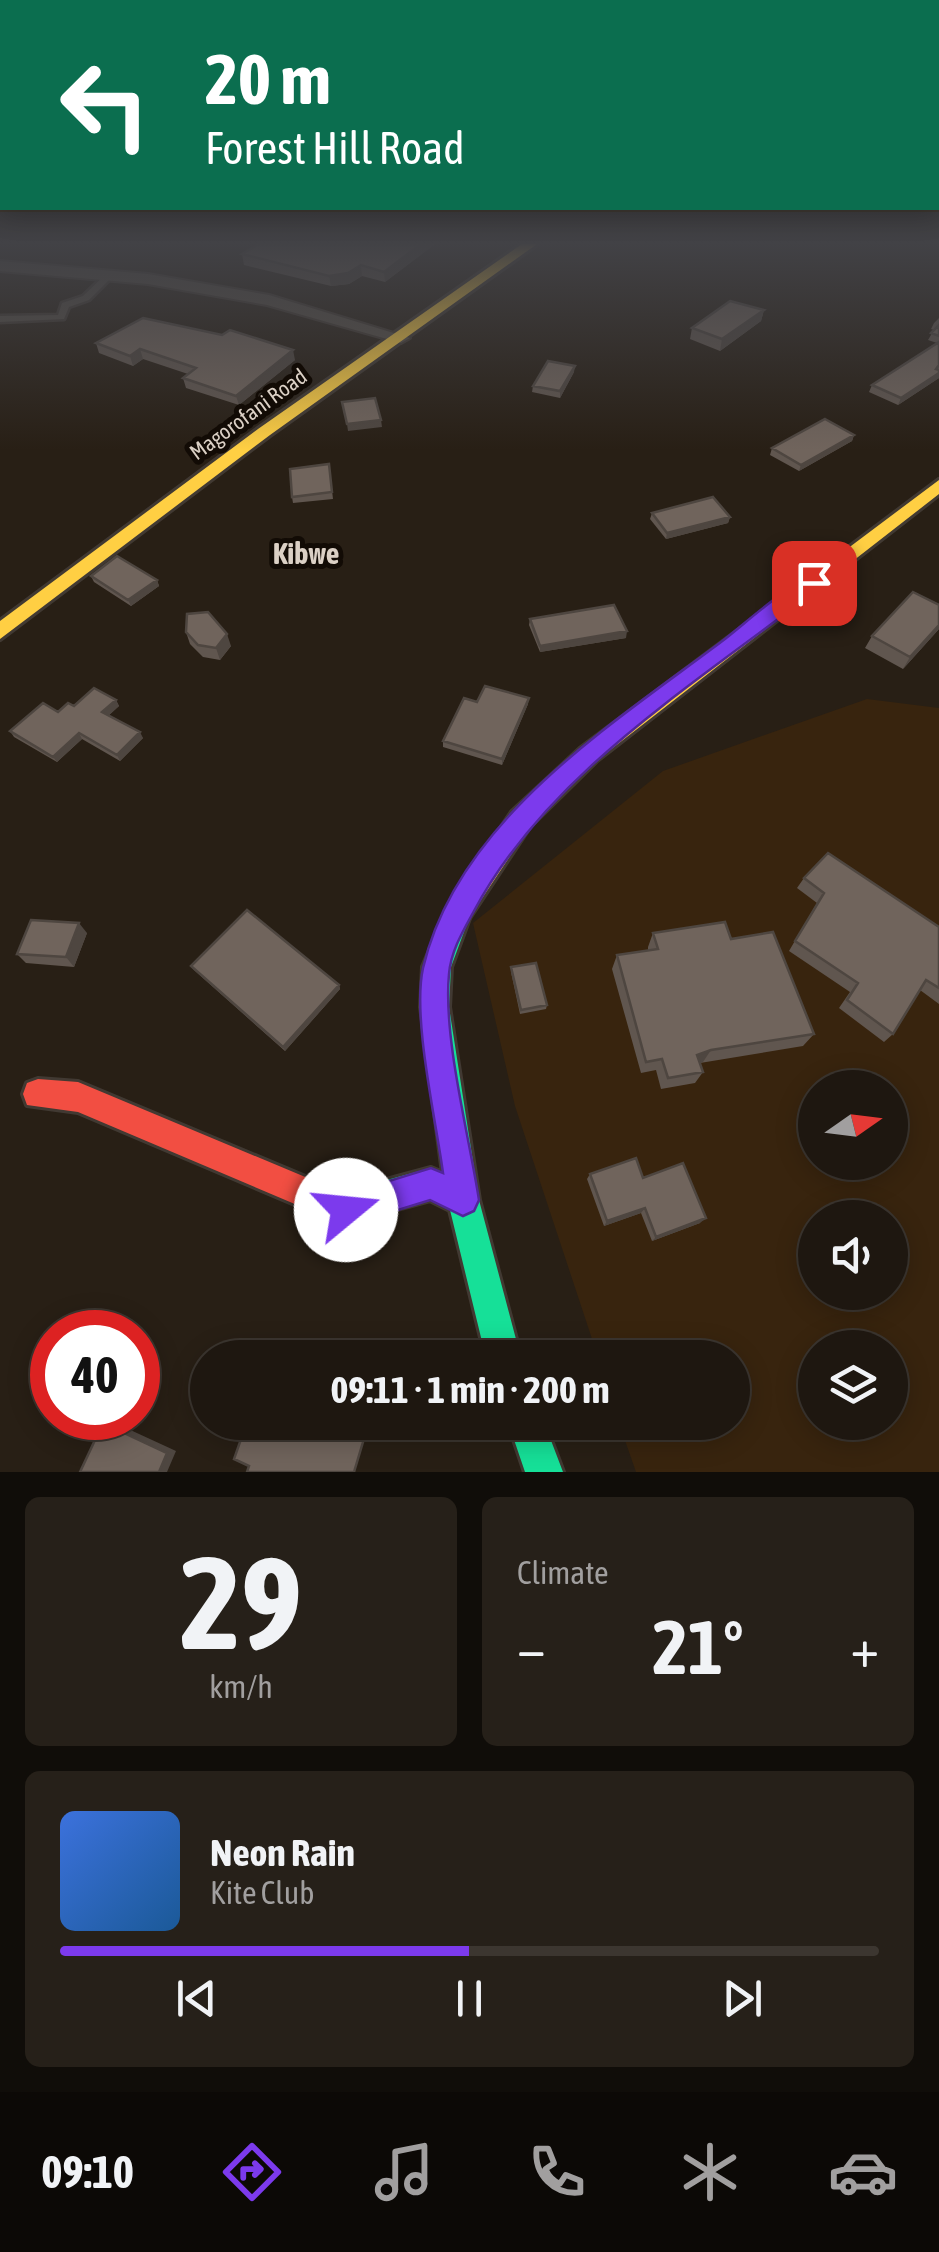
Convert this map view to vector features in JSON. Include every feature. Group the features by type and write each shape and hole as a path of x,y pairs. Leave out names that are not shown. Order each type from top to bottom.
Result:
{"street":[{"path":"313,313 401,338"},
{"name":"Magorofani Road","path":"0,632 264,432 436,313"},
{"path":"499,1340 463,1200 438,1033 435,974 444,941 482,870 521,819 588,754 939,485"},
{"path":"38,1094 78,1097 346,1210 431,1184 463,1200"},
{"path":"532,1440 544,1472"}],"lane":[{"path":"0,319 61,317 62,313"}],"shaded area":[{"path":"867,699 939,708 939,1472 636,1472 625,1440 750,1440 750,1340 592,1340 515,1106 473,923 663,771"}],"building":[{"path":"714,313 760,313 722,339 692,328"},
{"path":"143,318 222,335 230,330 293,350 236,396 183,378 196,368 140,349 130,356 96,343"},
{"path":"939,342 939,373 901,398 872,385"},
{"path":"548,361 575,366 560,391 533,386"},
{"path":"375,398 381,420 347,424 342,402"},
{"path":"825,419 854,435 801,465 772,448"},
{"path":"329,464 332,492 292,497 290,469"},
{"path":"713,497 730,517 667,533 652,513"},
{"path":"117,556 157,580 128,600 91,576"},
{"path":"913,592 939,605 939,625 910,657 872,636"},
{"path":"614,605 627,631 540,646 530,619"},
{"path":"208,612 227,634 216,648 198,645 186,632 187,614"},
{"path":"485,686 529,698 502,759 443,741 464,698 477,702"},
{"path":"94,688 116,700 102,712 140,732 117,755 79,733 53,757 10,731 43,703 58,712 68,703 74,706"},
{"path":"828,853 939,927 939,988 926,980 893,1034 847,1000 858,983 795,941 824,893 804,878"},
{"path":"247,910 339,985 283,1047 191,966"},
{"path":"31,920 79,923 66,957 17,954"},
{"path":"725,922 731,939 773,932 814,1034 711,1050 697,1055 703,1072 668,1078 662,1059 646,1062 617,955 658,949 653,933"},
{"path":"536,963 547,1005 521,1010 511,967"},
{"path":"636,1158 643,1178 683,1163 706,1218 656,1237 645,1208 607,1221 590,1174"},
{"path":"95,1440 139,1440 167,1453 159,1472 80,1472"},
{"path":"241,1440 364,1440 354,1472 247,1472 249,1466 234,1459"}],"traffic: fast":[{"path":"458,913 437,967 435,1007 463,1200 499,1340"},
{"path":"342,1208 431,1184 463,1200"},
{"path":"532,1440 544,1472"}],"traffic: slow":[{"path":"0,632 264,432 433,313"},
{"path":"458,913 521,819 588,755 939,485"}],"traffic: jam":[{"path":"38,1094 78,1097 342,1208"}],"district":[{"name":"Kibwe","path":"306,553"}],"route":[{"path":"346,1210 418,1185 445,1187 463,1200 435,1006 435,974 444,941 482,870 521,819 588,754 814,583"}]}
